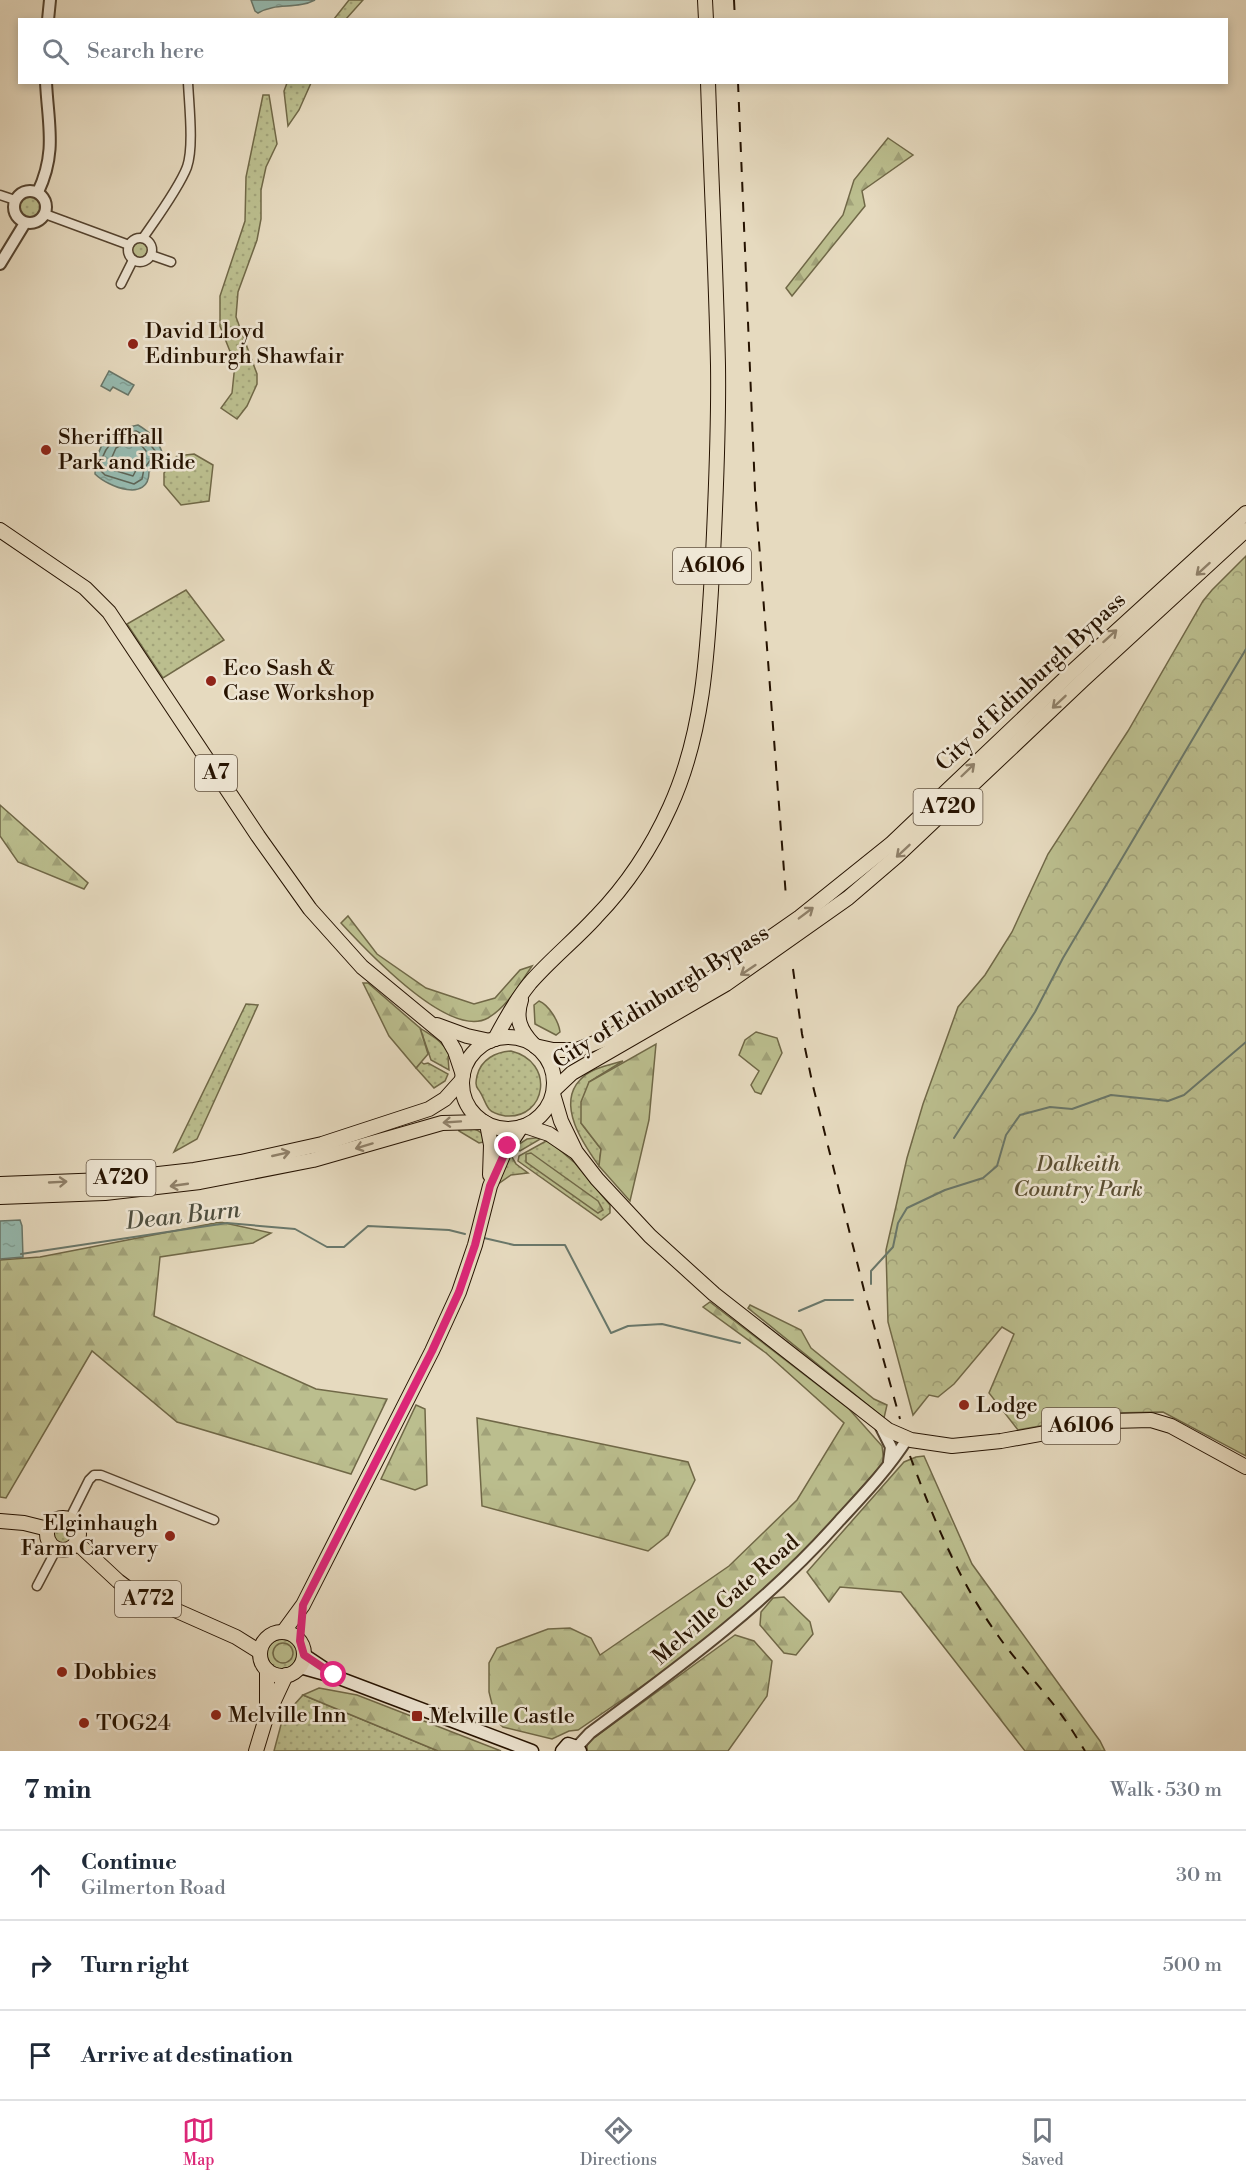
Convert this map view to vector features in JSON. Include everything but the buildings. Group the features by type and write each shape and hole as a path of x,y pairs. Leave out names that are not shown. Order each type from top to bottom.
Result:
{"main road":[{"path":"705,0 706,18"},
{"name":"A6106","path":"492,1040 541,971 595,918 624,884 640,860 671,806 697,728 707,648 717,457 718,366 708,84"},
{"name":"City of Edinburgh Bypass","path":"534,1045 553,1050 577,1050 605,1039 717,975 800,917 891,844 1075,669 1246,513"},
{"name":"A7","path":"0,530 85,588 110,612 258,836 310,909 362,967 447,1038 460,1062 463,1078"},
{"name":"City of Edinburgh Bypass","path":"554,1092 572,1073 726,984 848,898 897,856 1246,530"},
{"name":"A6106","path":"524,992 518,1020 525,1035 534,1045"},
{"name":"A7","path":"429,1023 466,1036 492,1040"},
{"path":"485,1123 506,1129 523,1126 542,1115 554,1092 554,1080 549,1061 534,1045 513,1037 492,1040 476,1050 470,1058 463,1078 467,1104 485,1123 492,1147 490,1186"},
{"name":"A720","path":"0,1184 70,1182 154,1175 241,1162 300,1150 429,1109 445,1099 463,1078"},
{"name":"A6106","path":"554,1092 561,1121 576,1152 624,1210 693,1276 879,1424 907,1439 941,1446 965,1446 1112,1421 1151,1420 1171,1426 1246,1467"},
{"name":"A720","path":"0,1197 105,1193 200,1182 313,1160 442,1123 485,1123"},
{"path":"284,1631 303,1605 432,1351 459,1292 475,1245 490,1186 504,1153 523,1126"},
{"name":"A6106","path":"523,1126 549,1134 576,1152"},
{"path":"69,1520 59,1519 50,1524 48,1529 50,1542 57,1548 70,1548 76,1542"},
{"name":"A772","path":"69,1520 77,1527 76,1542 130,1590 236,1637 262,1646"},
{"path":"0,1521 24,1523 48,1529"},
{"path":"302,1661 300,1641 303,1605"},
{"path":"286,1675 271,1674 267,1670 261,1662 262,1646 273,1633 284,1631 296,1636 300,1641"},
{"path":"256,1751 266,1718 286,1675 302,1661"},
{"path":"302,1661 339,1678 532,1751"},
{"path":"266,1718 267,1670"},
{"path":"562,1751 568,1744 578,1749"}],"street":[{"path":"48,18 50,0"},
{"path":"38,192 51,145 46,84"},
{"path":"151,255 141,262 133,260 128,254 129,245 135,239 143,238 159,216 187,167 189,155 188,84"},
{"path":"25,192 38,192 47,204 45,214 37,222 25,223 14,211 15,200 25,192"},
{"path":"0,195 15,200"},
{"path":"45,214 129,245"},
{"path":"0,264 25,223"},
{"path":"143,238 151,245 151,255"},
{"path":"151,255 171,262"},
{"path":"120,284 133,260"},
{"path":"879,1424 891,1447 887,1468"},
{"name":"Melville Gate Road","path":"578,1749 590,1733 681,1666 763,1599 818,1547 887,1468 907,1439"},
{"path":"69,1520 89,1480 94,1475 101,1475 214,1520"},
{"path":"37,1586 57,1548"}],"green space":[{"path":"349,0 363,0 347,18 335,18"},
{"path":"287,84 311,84 299,110 288,126 284,91"},
{"path":"263,95 269,95 277,144 266,167 261,190 261,219 257,240 238,292 236,317 257,374 257,384 247,406 237,419 221,408 232,393 235,364 220,326 220,296 245,221 246,177"},
{"path":"888,138 913,155 862,191 865,206 792,296 786,288 843,215 854,180"},
{"path":"30,194 39,197 42,206 39,215 30,218 21,215 18,206 21,197"},
{"path":"137,242 143,242 148,250 146,256 137,258 132,253 132,247"},
{"path":"194,454 213,465 209,501 181,505 164,485 164,473 177,456"},
{"name":"Dalkeith Country Park","path":"1246,556 1246,1456 1163,1412 1112,1413 1018,1430 989,1393 1014,1334 1002,1327 954,1384 938,1397 929,1395 913,1415 888,1322 886,1250 907,1158 923,1104 958,1007 985,975 1012,932 1048,854 1128,731 1203,601"},
{"path":"186,590 224,640 163,678 127,624"},
{"path":"0,805 88,883 84,889 18,862 0,836"},
{"path":"348,916 377,954 426,988 474,1004 495,998 520,970 532,966 507,1001 488,1018 471,1021 452,1016 409,988 369,952 341,923"},
{"path":"363,983 368,983 420,1028 428,1054 416,1068 389,1036"},
{"path":"539,1001 550,1010 556,1019 560,1032 556,1035 535,1024 534,1005"},
{"path":"246,1004 258,1005 197,1139 174,1152"},
{"path":"420,1028 437,1039 447,1050 450,1055 448,1057 449,1070 431,1060"},
{"path":"756,1032 777,1038 782,1053 761,1094 755,1092 751,1085 759,1071 739,1055 745,1040"},
{"path":"656,1044 649,1120 630,1201 599,1166 601,1149 581,1123 581,1102 589,1082"},
{"path":"511,1051 525,1057 535,1066 540,1077 540,1089 537,1100 530,1109 520,1115 506,1116 489,1109 476,1081 479,1070 486,1061 500,1053"},
{"path":"623,1061 589,1082 581,1123 601,1149 599,1166 586,1147 575,1124 571,1101 573,1090 589,1073"},
{"path":"421,1062 428,1063 448,1074 445,1081 434,1088 416,1068"},
{"path":"458,1125 479,1131 488,1141 479,1143 459,1131"},
{"path":"542,1138 520,1151 513,1148 527,1139"},
{"path":"548,1140 575,1163 610,1205 610,1213 601,1220 518,1161 519,1156"},
{"path":"509,1152 516,1164 528,1173 511,1175 498,1184"},
{"path":"531,1153 598,1201 603,1210 598,1213 526,1162 526,1154"},
{"path":"220,1222 271,1233 253,1243 160,1257 154,1316 316,1389 387,1399 351,1474 177,1422 92,1351 6,1498 0,1497 0,1260 40,1257"},
{"path":"710,1302 849,1409 882,1446 884,1462 800,1557 702,1645 578,1730 569,1731 552,1739 503,1727 496,1720 489,1692 489,1663 497,1648 548,1629 570,1628 591,1638 600,1655 729,1566 797,1500 844,1423 766,1353 703,1307"},
{"path":"750,1305 801,1330 811,1348 874,1399 887,1405 884,1418 748,1308"},
{"path":"416,1405 425,1409 427,1485 415,1490 381,1479"},
{"path":"477,1418 688,1462 695,1480 668,1535 648,1551 482,1506"},
{"path":"924,1456 972,1564 1105,1751 1025,1751 901,1592 840,1587 829,1602 807,1572 904,1462"},
{"path":"63,1523 71,1526 74,1534 71,1542 63,1545 55,1542 52,1534 55,1526"},
{"path":"784,1597 810,1622 813,1634 796,1655 784,1653 760,1625 761,1612 773,1598"},
{"path":"735,1635 754,1641 772,1661 767,1696 728,1751 587,1751 587,1743"},
{"path":"282,1639 293,1643 297,1654 293,1665 282,1669 271,1665 267,1654 271,1643"},
{"path":"283,1643 290,1646 293,1653 290,1660 283,1663 276,1660 273,1653 276,1646"},
{"path":"319,1688 357,1695 501,1751 438,1751 303,1695"},
{"path":"303,1695 438,1751 274,1751 283,1717"}],"water":[{"path":"251,0 315,0 258,13"},
{"path":"109,371 134,385 128,395 113,387 110,391 101,386"},
{"path":"138,425 154,438 163,456 149,472 147,482 142,487 127,490 109,484 95,474 96,464 101,447 106,440 119,431"},
{"path":"20,1220 23,1257 0,1259 0,1221"}],"waterway":[{"path":"954,1138 1035,1012 1063,958 1246,649"},
{"name":"Dean Burn","path":"871,1284 871,1271 893,1247 898,1223 907,1208 945,1190 983,1178 997,1166 1006,1135 1020,1115 1050,1107 1072,1109 1111,1095 1168,1101 1184,1095 1246,1042"},
{"name":"Dean Burn","path":"21,1254 227,1223 295,1229 327,1247 344,1247 368,1226 449,1230 465,1234"},
{"name":"Dean Burn","path":"484,1238 514,1245 565,1245 611,1333 628,1326 662,1324 740,1343"},
{"name":"Dean Burn","path":"799,1311 825,1300 853,1300"}],"railway":[{"path":"734,0 735,18"},
{"path":"738,84 755,490 786,897"},
{"path":"793,969 802,1034 813,1086 864,1290 900,1419"},
{"path":"910,1456 938,1527 972,1595 999,1637 1060,1713 1085,1751"}],"place":[{"name":"David Lloyd Edinburgh Shawfair","path":"133,344"},
{"name":"Sheriffhall Park and Ride","path":"46,450"},
{"name":"Eco Sash & Case Workshop","path":"211,681"},
{"name":"Lodge","path":"964,1405"},
{"name":"Elginhaugh Farm Carvery","path":"170,1536"},
{"name":"Dobbies","path":"62,1672"},
{"name":"Melville Inn","path":"216,1715"},
{"name":"Melville Castle","path":"417,1716"},
{"name":"TOG24","path":"84,1723"}],"route":[{"path":"334,1675 304,1655 300,1641 303,1605 432,1351 459,1292 475,1245 490,1186 508,1146"}]}
